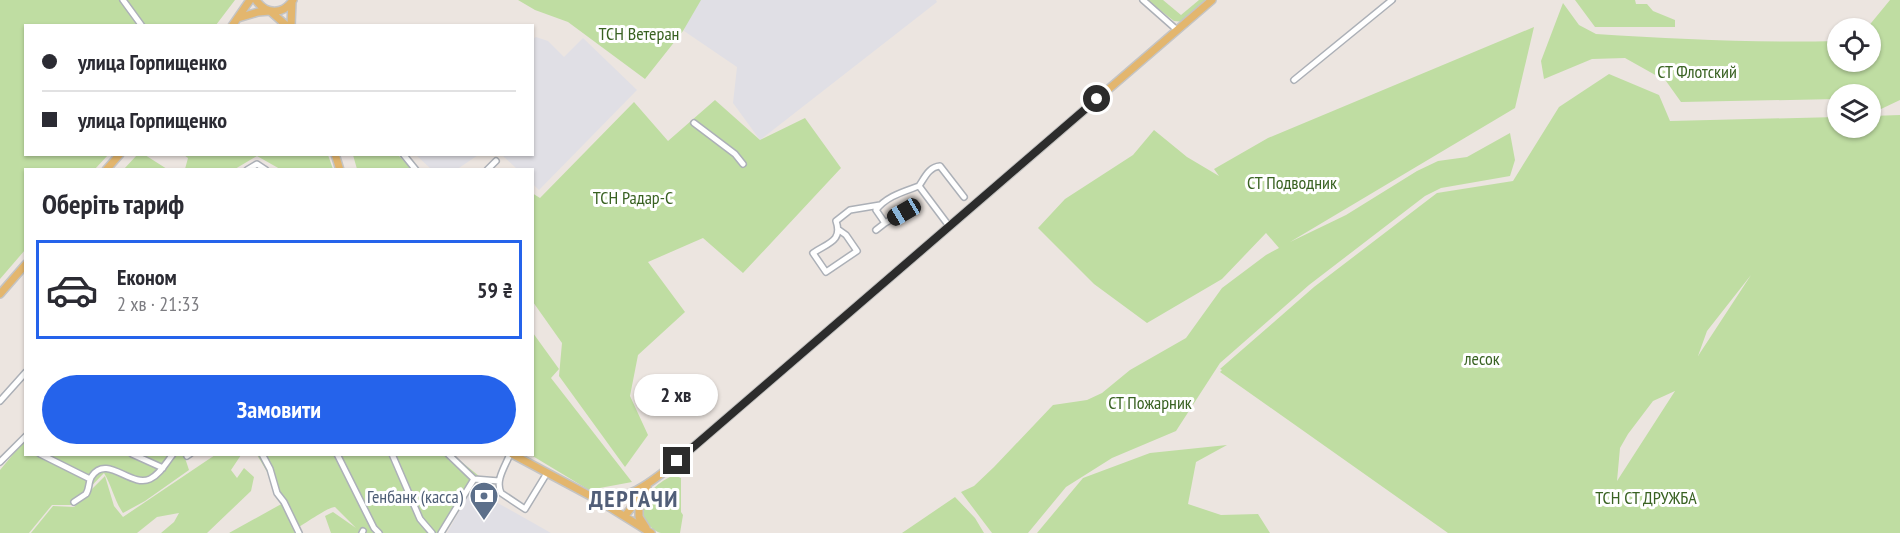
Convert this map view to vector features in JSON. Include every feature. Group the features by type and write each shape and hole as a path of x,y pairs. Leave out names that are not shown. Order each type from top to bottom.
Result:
{"main road":[{"path":"234,24 250,0"},
{"path":"256,0 286,24"},
{"path":"617,512 618,504 623,499 648,484 1212,0"},
{"path":"238,18 258,12 284,9 292,1"},
{"path":"289,24 292,1"},
{"path":"108,168 118,156"},
{"path":"0,294 24,266"},
{"path":"515,456 617,512 628,513 650,533"},
{"path":"628,513 648,484"},
{"path":"598,500 633,494"},
{"path":"623,499 631,502 628,513"},
{"path":"639,499 639,517 650,533"}],"street":[{"path":"123,0 141,24"},
{"path":"1143,0 1177,30"},
{"path":"1294,80 1392,0"},
{"path":"694,123 735,154 743,164"},
{"path":"405,156 414,168"},
{"path":"490,168 496,161"},
{"path":"250,168 257,164 264,168"},
{"path":"885,223 876,210 880,205 893,196 919,186 929,170 934,167 940,166 964,196"},
{"path":"919,186 949,226"},
{"path":"839,230 846,235 857,251 826,272 813,254 837,237 839,230 836,221 850,210 880,205"},
{"path":"876,230 904,212"},
{"path":"0,401 24,374"},
{"path":"0,462 24,438"},
{"path":"19,442 24,445"},
{"path":"44,456 90,479"},
{"path":"136,456 163,468"},
{"path":"75,501 86,494 90,479 95,473 106,468 136,480 147,481 163,468 172,456"},
{"path":"263,456 270,469 277,493 299,533"},
{"path":"338,456 374,528 379,533"},
{"path":"393,456 420,519 432,533"},
{"path":"450,456 474,479 499,481"},
{"path":"510,456 499,481 501,493 525,509 547,473"},
{"path":"441,533 474,479"}],"shaded area":[{"path":"700,0 936,0 937,2 760,140 733,103 737,67 684,31 687,18"},
{"path":"536,37 548,41 564,57 583,38 637,90 539,190 534,185 534,168 516,168 503,156 534,156 534,38"},
{"path":"417,156 477,156 459,168 430,168"},
{"path":"472,489 514,512 551,533 447,533"}],"green space":[{"path":"0,0 235,0 217,24 24,24 24,156 107,156 96,168 24,168 24,251 0,279"},
{"name":"ТСН Ветеран","path":"518,0 701,0 683,31 645,79 568,22 535,10"},
{"path":"1147,0 1163,0 1181,15 1199,0 1209,0 1184,22 1174,21"},
{"path":"1575,0 1635,0 1636,4 1647,4 1653,11 1675,20 1675,27 1595,27"},
{"name":"СТ Флотский","path":"1890,0 1900,0 1900,100 1881,109 1881,84 1827,84 1827,99 1681,102 1666,81 1625,58 1592,59 1544,79 1541,61 1563,3 1579,25 1596,34 1717,40 1827,41 1827,72 1881,72 1881,18 1875,18"},
{"path":"1534,27 1515,108 1290,242 1346,215 1417,171 1438,161 1467,157 1510,133 1515,160 1510,176 1441,188 1425,196 1309,285 1220,363 1176,431 1112,458 1066,487 1028,533 992,533 961,492 974,486 1053,405 1087,400 1102,393 1130,370 1186,338 1222,288 1279,248 1266,233 1222,279 1147,323 1094,284 1038,228 1065,199 1133,155 1154,130 1187,157 1219,176 1214,169 1268,138"},
{"name":"лесок","path":"1609,74 1659,95 1670,121 1827,117 1827,138 1881,138 1881,116 1900,115 1900,533 1448,533 1220,372 1222,370 1220,369 1314,287 1437,193 1513,181 1559,107","holes":["1751,275 1698,356 1707,331","1675,391 1617,481 1620,448 1628,434 1653,401"]},
{"name":"ТСН Радар-С","path":"715,100 760,140 805,118 841,168 743,273 703,238 648,262 685,312 638,355 630,396 648,435 625,467 559,376 562,343 534,303 534,194 540,198 634,102 668,141"},
{"path":"136,156 147,156 165,168 125,168"},
{"path":"185,156 257,156 237,168 185,168 188,158"},
{"path":"257,156 328,156 333,168 278,168"},
{"path":"353,156 399,156 411,168 357,168"},
{"path":"534,334 559,369 551,378 632,482 589,490 533,456"},
{"path":"24,441 24,456 184,456 189,470 145,501 123,513 104,473 73,505 52,505 29,533 0,533 0,470"},
{"path":"1227,445 1196,462 1188,504 1221,515 1258,514 1270,533 1037,533 1083,478 1150,453"},
{"path":"214,456 240,456 231,470 237,478 244,468 254,477 251,491 207,533 161,533 174,522 179,513 157,517 137,533 31,533 53,506 74,507 105,476 114,506 123,517"},
{"path":"258,456 454,456 479,476 445,533 331,533 325,516 333,512 356,528 335,507 294,530 295,533 229,533 285,502"},
{"path":"674,475 681,478 681,512 683,515 680,533 661,533 646,522 643,507 649,493 661,482"},
{"path":"955,497 975,518 984,533 902,533"}],"place":[{"name":"Генбанк (касса)","path":"484,522"}],"district":[{"name":"ДЕРГАЧИ","path":"634,498"}],"route":[{"path":"677,461 1097,99"}],"park label":[{"name":"СТ Подводник","path":"1292,182"},
{"name":"СТ Пожарник","path":"1150,402"},
{"name":"ТСН СТ ДРУЖБА","path":"1646,497"}]}
